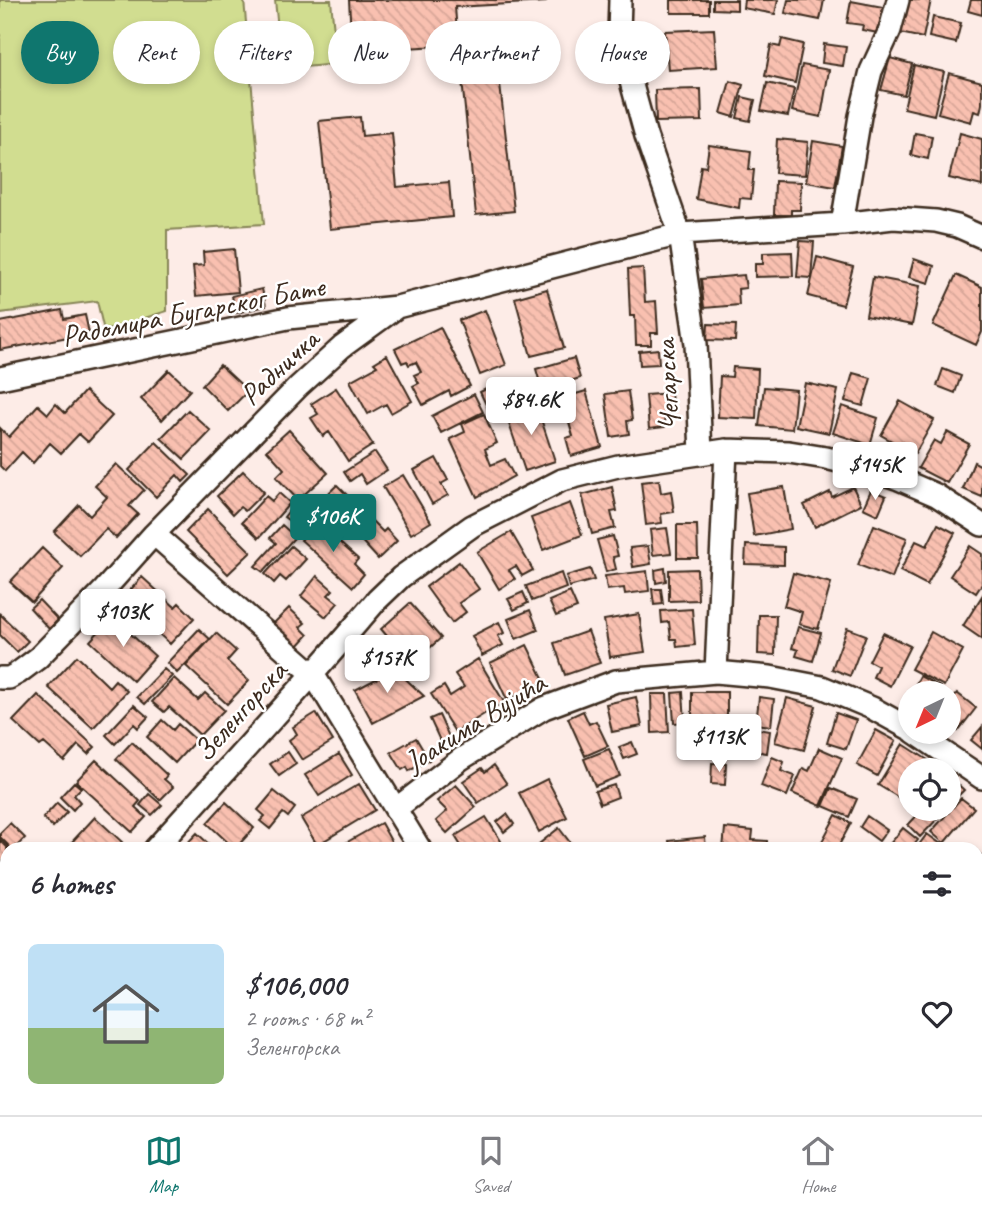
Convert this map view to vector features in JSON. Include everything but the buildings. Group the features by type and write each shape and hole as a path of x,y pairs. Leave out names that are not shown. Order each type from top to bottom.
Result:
{"street":[{"name":"Чегарска","path":"620,0 619,33 625,59 646,136 680,234 696,344 701,453 726,450 716,672"},
{"path":"842,224 871,71 890,30 898,0"},
{"path":"680,234 842,224 893,218 921,219 957,226 982,237"},
{"name":"Радничка","path":"0,678 18,674 38,658 104,590 153,534 298,387 342,347 397,307 680,234"},
{"name":"Радомира Бугарског Бате","path":"0,378 288,318 397,307"},
{"path":"726,450 789,452 863,467 936,495 982,525"},
{"name":"Зеленгорска","path":"161,842 377,600 401,577 472,526 562,480 618,466 701,453"},
{"path":"153,534 313,674 416,842"},
{"name":"Јоакима Вујића","path":"397,808 461,759 544,708 616,681 716,672 769,677 822,687 898,722"},
{"name":"Јоакима Вујића","path":"932,744 982,778"}],"green space":[{"path":"0,0 244,0 246,21 214,21 214,84 252,84 264,224 167,230 167,311 104,331 97,301 0,313"},
{"path":"275,0 331,0 333,21 328,21 328,65 314,66 314,21 277,21"}]}
